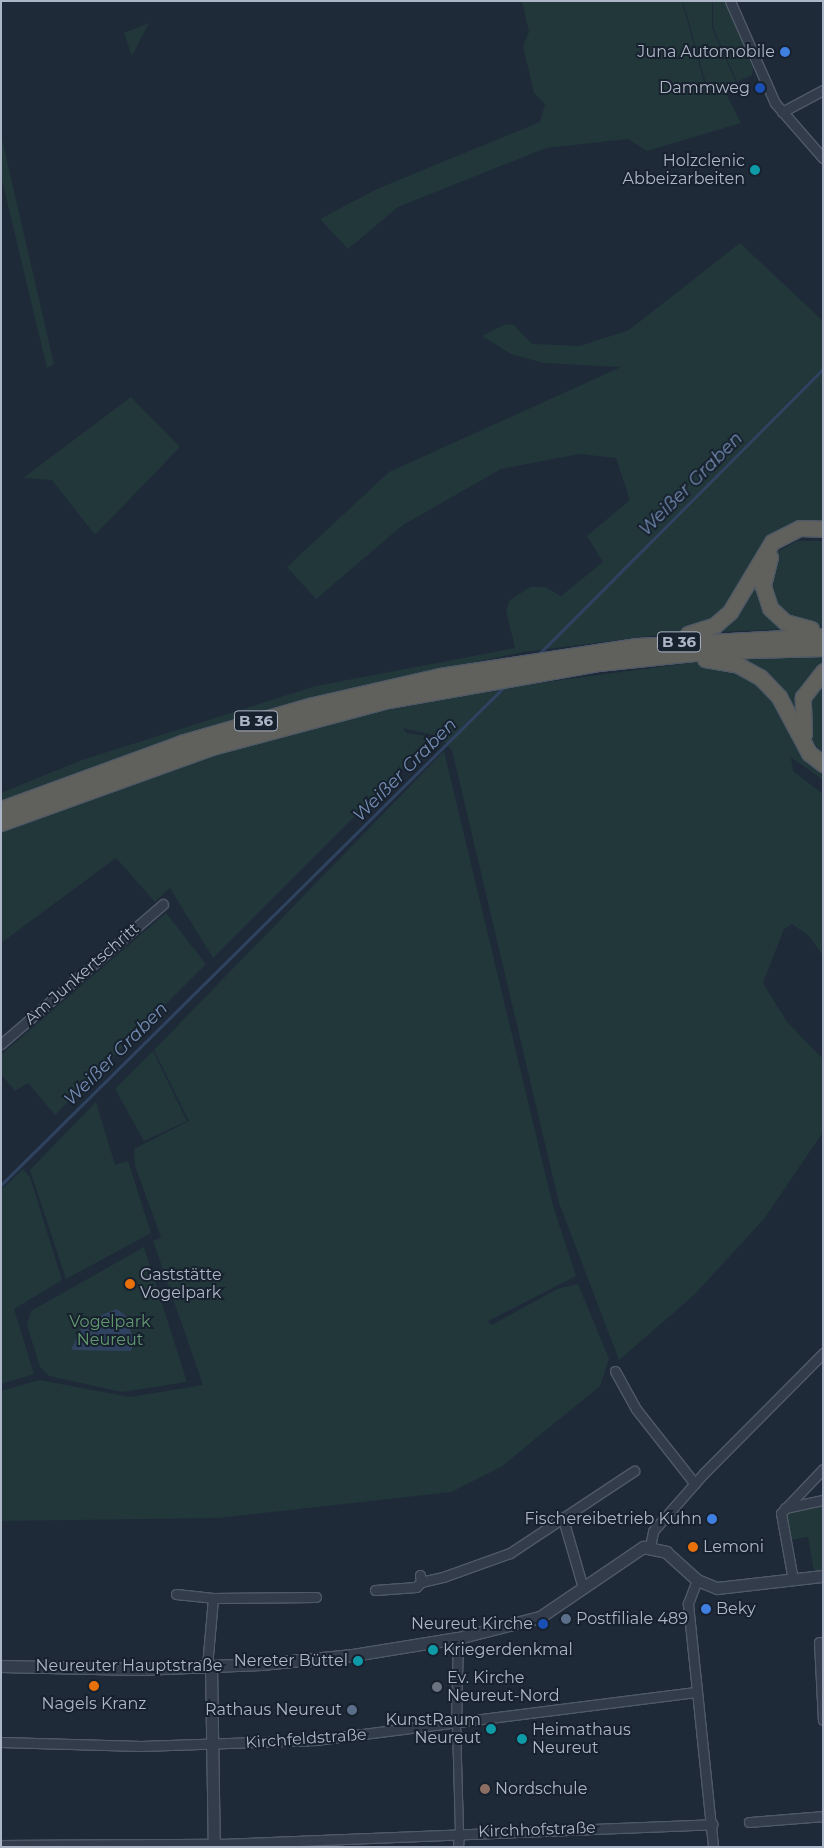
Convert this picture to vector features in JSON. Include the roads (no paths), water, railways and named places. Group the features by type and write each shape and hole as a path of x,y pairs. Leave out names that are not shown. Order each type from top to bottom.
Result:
{"highway":[{"name":"B 36","path":"665,643 703,631 730,612 762,553 779,536 800,528 823,529"},
{"path":"823,538 801,537 779,547 765,567 763,586 770,608 784,622 823,630"},
{"name":"B 36","path":"1,823 117,778 248,736 371,704 505,677 537,659 665,643 823,636"},
{"name":"B 36","path":"1,809 141,757 273,716 520,668 651,657 823,648"},
{"path":"651,657 669,662 720,660 755,674 778,697 810,753 823,764"},
{"path":"823,671 805,692 800,715 808,741 823,759"}],"street":[{"path":"730,1 754,61 782,112 823,158"},
{"path":"782,112 823,90"},
{"name":"Am Junkertschritt","path":"1,1044 162,904"},
{"path":"823,1353 695,1484 653,1531 650,1547 669,1553 697,1580 728,1589 823,1576"},
{"path":"615,1371 636,1409 695,1484"},
{"path":"793,1580 781,1512 823,1469"},
{"path":"375,1590 416,1587 420,1578 501,1558 634,1471"},
{"path":"785,1508 823,1500"},
{"path":"563,1519 583,1588"},
{"name":"Neureuter Hauptstraße","path":"1,1666 209,1666 353,1655 458,1638 540,1617 583,1588 629,1553 650,1547"},
{"path":"697,1580 688,1604 713,1824 713,1847"},
{"path":"176,1594 213,1598 316,1597"},
{"path":"213,1598 209,1666 214,1845"},
{"path":"458,1638 456,1724 458,1847"},
{"path":"819,1642 823,1720"},
{"name":"Kirchfeldstraße","path":"1,1742 212,1744 321,1740 697,1692"},
{"path":"749,1822 823,1816"},
{"name":"Kirchhofstraße","path":"1,1845 214,1845 458,1833 713,1824"}],"water":[{"path":"117,1309 127,1317 134,1344 131,1351 71,1350 84,1322"}],"waterway":[{"name":"Weißer Graben","path":"538,655 823,369"},
{"name":"Weißer Graben","path":"1,1185 506,685"}],"place":[{"name":"Juna Automobile","path":"785,52"},
{"name":"Dammweg","path":"760,88"},
{"name":"Holzclenic Abbeizarbeiten","path":"755,170"},
{"name":"Gaststätte Vogelpark","path":"130,1284"},
{"name":"Fischereibetrieb Kuhn","path":"712,1519"},
{"name":"Lemoni","path":"693,1547"},
{"name":"Beky","path":"706,1609"},
{"name":"Postfiliale 489","path":"566,1619"},
{"name":"Neureut Kirche","path":"543,1624"},
{"name":"Kriegerdenkmal","path":"433,1650"},
{"name":"Nereter Büttel","path":"358,1661"},
{"name":"Nagels Kranz","path":"94,1686"},
{"name":"Ev. Kirche Neureut-Nord","path":"437,1687"},
{"name":"Rathaus Neureut","path":"352,1710"},
{"name":"KunstRaum Neureut","path":"491,1729"},
{"name":"Heimathaus Neureut","path":"522,1739"},
{"name":"Nordschule","path":"485,1789"}],"park label":[{"name":"Vogelpark Neureut","path":"110,1331"}]}
